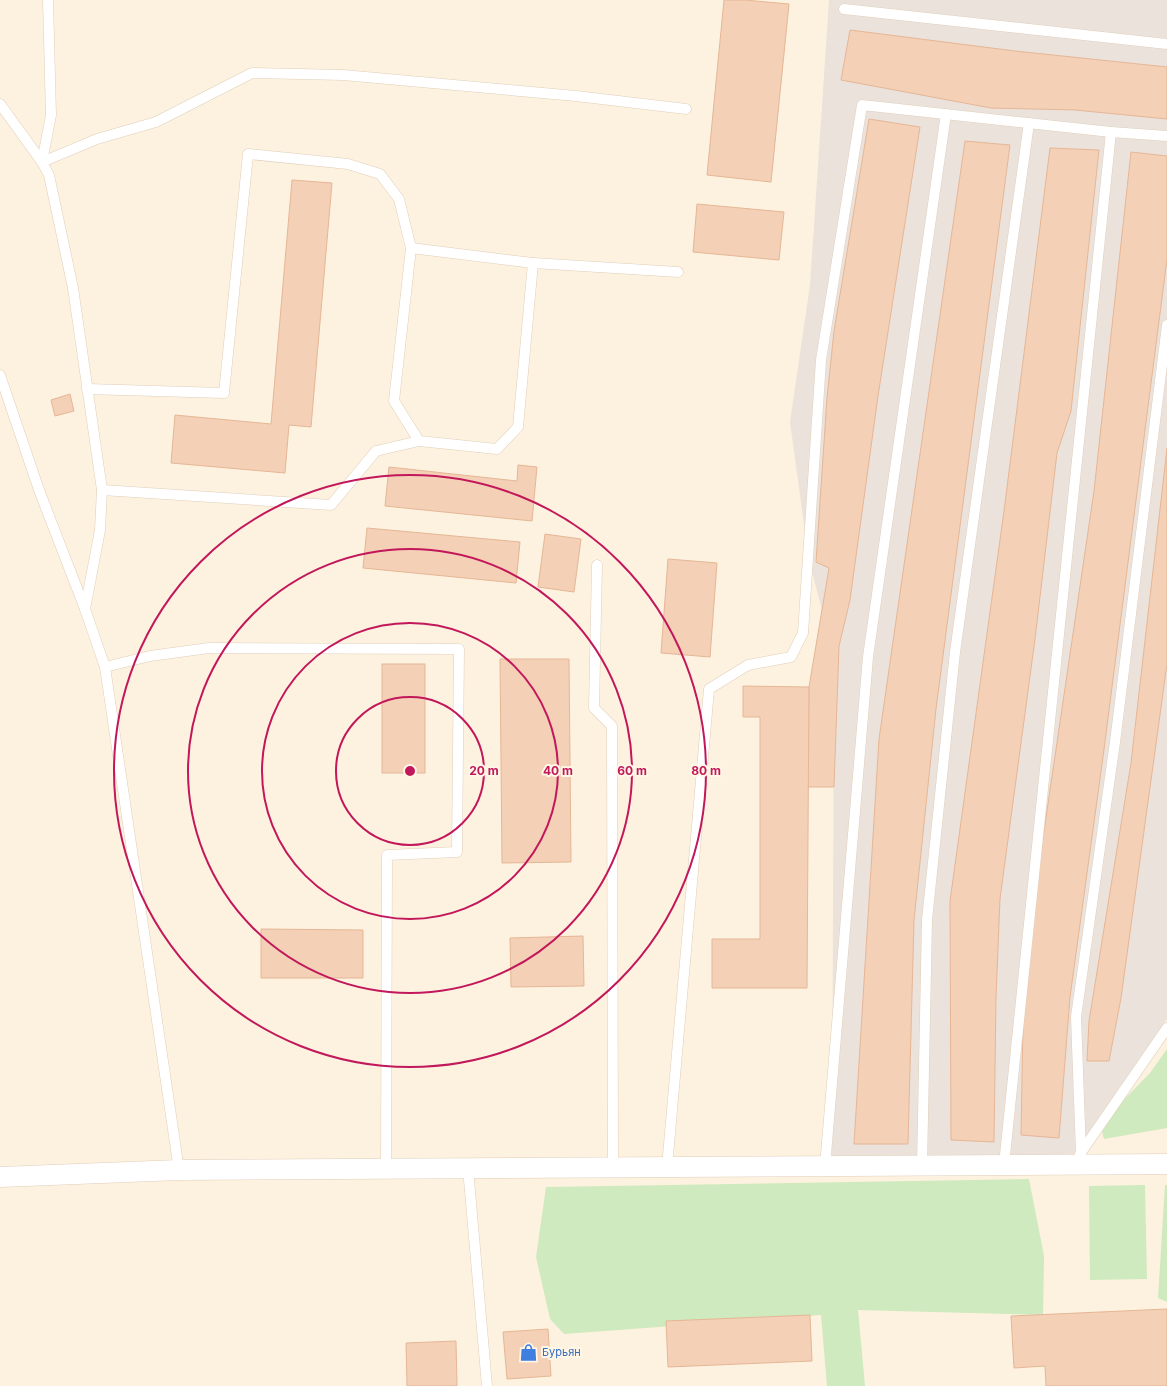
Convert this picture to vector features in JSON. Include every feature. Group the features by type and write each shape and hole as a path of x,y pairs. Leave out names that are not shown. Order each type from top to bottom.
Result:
{"street":[{"path":"0,1177 179,1170 1167,1164"}],"lane":[{"path":"42,162 51,115 48,0"},
{"path":"844,9 1167,44"},
{"path":"42,162 97,139 156,122 252,73 343,75 576,96 686,109"},
{"path":"0,104 42,162 49,175 72,288 102,490 100,530 85,609"},
{"path":"667,1167 709,689 748,665 791,657 803,633 821,360 862,106 1111,132 1167,136"},
{"path":"826,1166 868,657 946,114"},
{"path":"922,1166 927,920 955,652 1029,123"},
{"path":"1004,1165 1111,132"},
{"path":"87,389 224,393 248,154 348,164 380,174 399,199 410,248 394,401 418,441"},
{"path":"410,248 533,263 678,272"},
{"path":"102,490 331,505 376,451 418,441 497,450 518,427 533,263"},
{"path":"1081,1153 1076,1017 1115,742 1167,325"},
{"path":"0,375 39,490 85,609 105,667 179,1170"},
{"path":"597,565 594,708 612,726 613,1168"},
{"path":"105,667 150,656 209,648 459,650 457,852 387,855 386,1168"},
{"path":"1062,1165 1081,1153 1167,1028"},
{"path":"468,1168 487,1386"}],"shaded area":[{"path":"829,0 1167,0 1167,1019 1077,1159 832,1160 834,655 809,561 790,422 810,285"}],"green space":[{"path":"1167,1049 1167,1128 1104,1139 1100,1124 1150,1073"},
{"path":"1029,1179 1044,1256 1043,1315 858,1310 865,1386 827,1386 821,1315 564,1334 550,1319 536,1257 546,1187"},
{"path":"1145,1185 1147,1279 1090,1280 1089,1186"},
{"path":"1165,1185 1167,1185 1167,1302 1158,1298"}],"building":[{"path":"724,0 745,0 789,4 771,182 707,175"},
{"path":"850,30 1015,51 1167,67 1167,119 1075,110 991,108 841,80"},
{"path":"869,119 920,127 878,396 850,600 839,646 834,787 808,787 809,687 829,568 816,562 827,398 834,331"},
{"path":"965,141 1010,145 936,709 914,920 908,1144 854,1144 879,739"},
{"path":"1050,148 1099,150 1071,411 1057,453 1035,639 1000,899 996,997 994,1142 951,1140 950,901 1004,511"},
{"path":"1131,152 1167,156 1167,259 1103,757 1070,997 1059,1138 1021,1135 1024,967 1094,491"},
{"path":"292,180 332,183 311,427 289,425 285,473 171,463 175,415 271,424"},
{"path":"697,204 784,212 779,260 693,252"},
{"path":"70,394 74,411 55,416 51,400"},
{"path":"1167,448 1167,664 1121,998 1109,1061 1087,1061 1089,1021 1131,763"},
{"path":"518,465 537,467 532,521 385,506 389,467 517,481"},
{"path":"367,528 520,542 516,583 363,568"},
{"path":"545,534 581,539 574,592 538,587"},
{"path":"668,559 717,563 710,657 661,653"},
{"path":"500,659 569,659 571,862 502,863"},
{"path":"382,664 425,664 425,773 382,773"},
{"path":"743,686 809,687 807,988 712,988 712,939 760,939 760,717 743,717"},
{"path":"261,929 363,930 363,978 261,978"},
{"path":"583,936 584,986 511,987 510,938"},
{"path":"1167,1309 1167,1386 1046,1386 1045,1366 1014,1368 1011,1316"},
{"path":"810,1315 812,1361 668,1367 666,1321"},
{"path":"548,1329 551,1376 507,1379 503,1332"},
{"path":"456,1341 457,1386 407,1386 406,1343"}],"place":[{"name":"Бурьян","path":"529,1352"}]}
